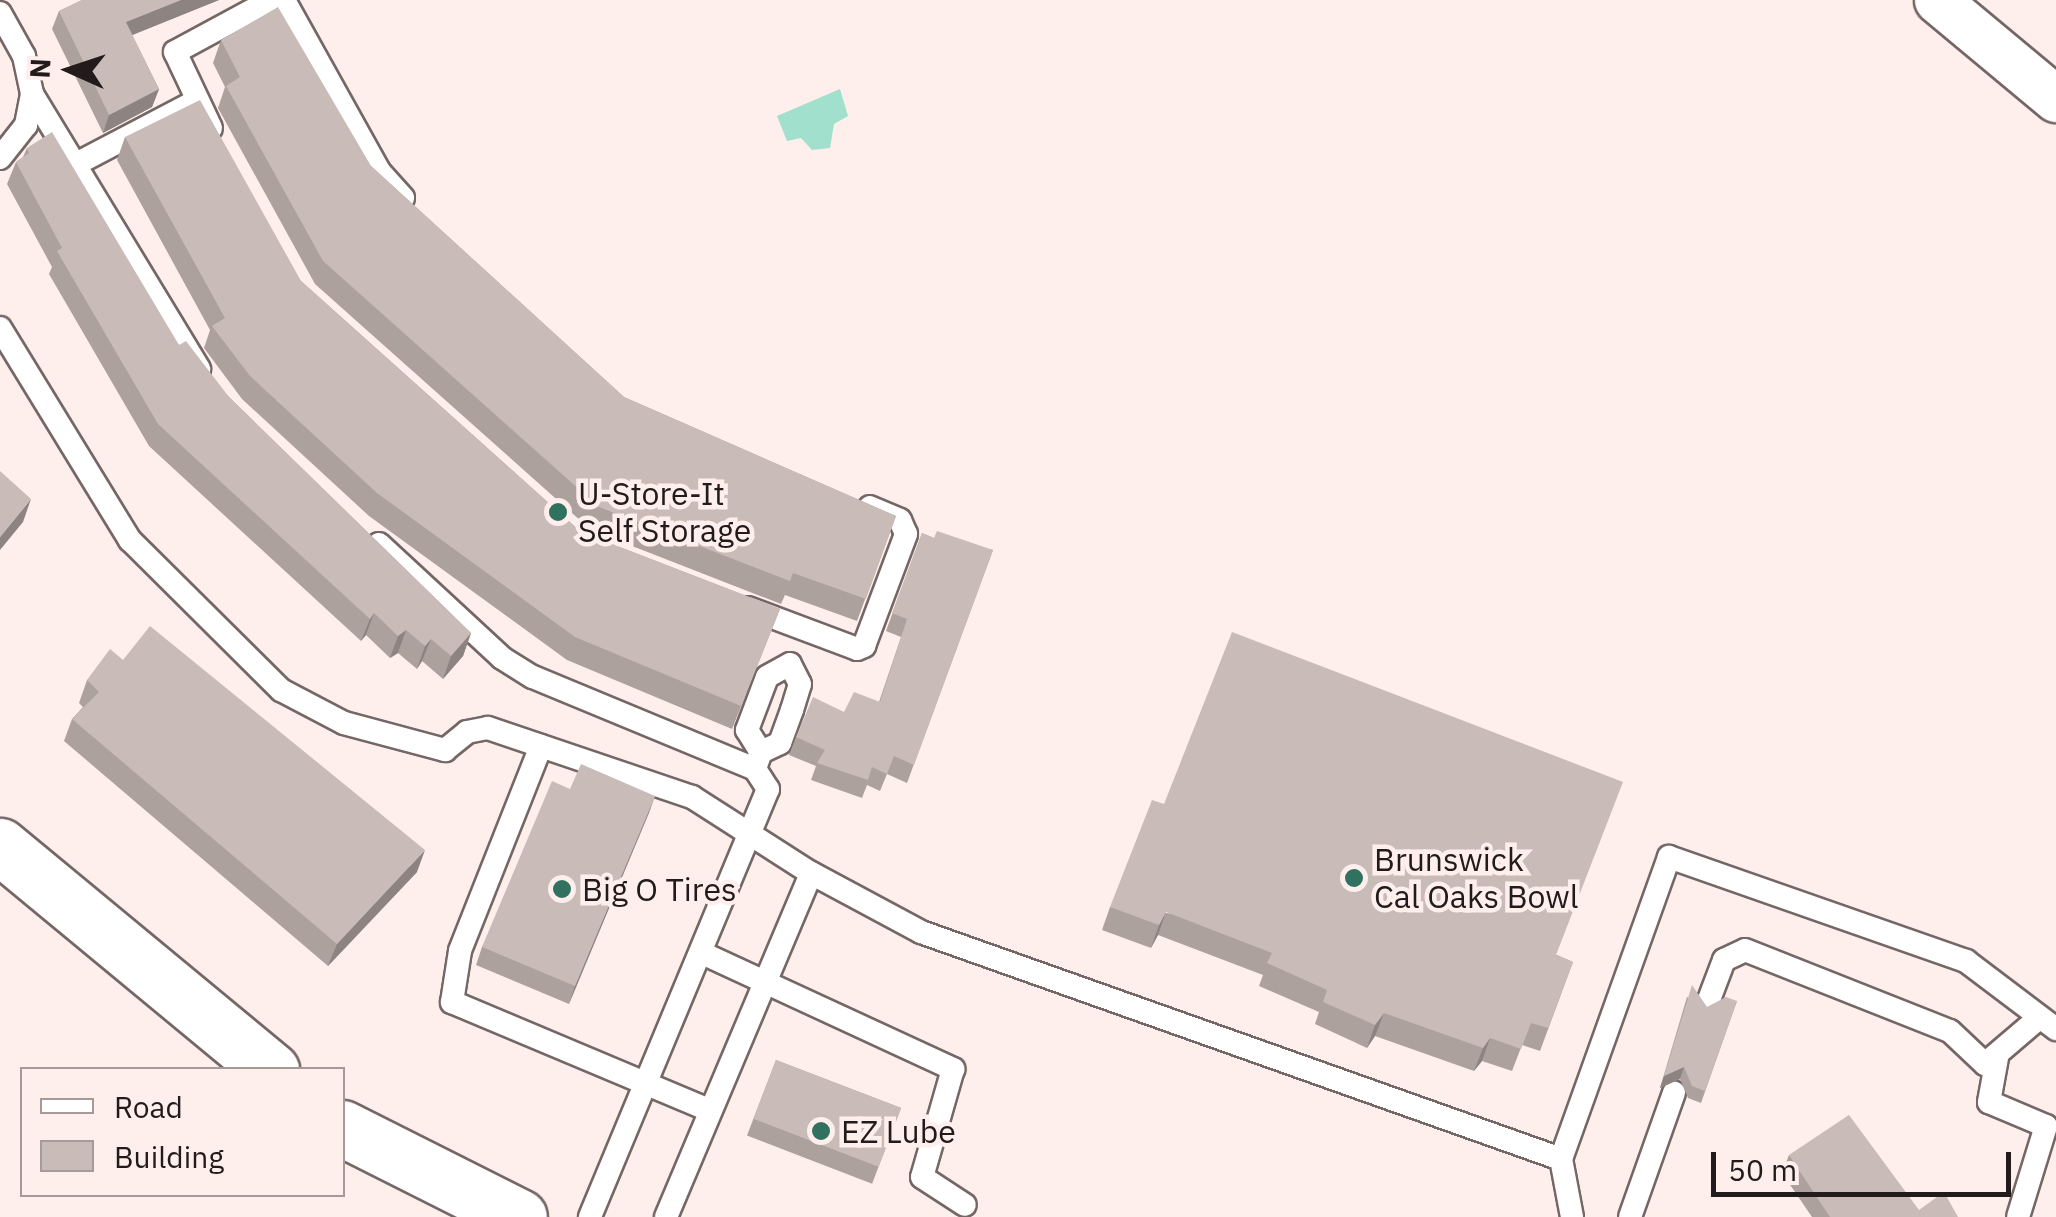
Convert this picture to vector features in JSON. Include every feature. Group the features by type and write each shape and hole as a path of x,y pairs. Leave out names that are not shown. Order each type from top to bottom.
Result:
{"main road":[{"path":"0,846 267,1067"},
{"path":"345,1130 519,1217"}],"street":[{"path":"1937,0 2056,100"}],"lane":[{"path":"222,149 175,52 272,0"},
{"path":"284,0 379,170 420,214"},
{"path":"0,13 24,56 32,94 78,163 212,389"},
{"path":"0,158 26,125 32,94"},
{"path":"78,163 196,101"},
{"path":"0,328 130,540 282,690 344,723 445,750 468,732 488,728 692,797 810,873 921,932 1560,1159"},
{"path":"728,600 857,649 864,646 906,534 900,520 846,496"},
{"path":"360,527 502,658 533,677 758,761"},
{"path":"590,1217 768,789 747,730 768,677 790,664 801,628"},
{"path":"758,761 780,743 792,710 800,684 790,664"},
{"path":"541,746 460,951 452,1002 709,1110"},
{"path":"1572,1217 1560,1159 1669,857 1966,961 2048,1023 1985,1064 1950,1031 1763,957 1734,950 1708,1004"},
{"path":"666,1217 810,873"},
{"path":"702,953 953,1069 922,1178 965,1205"},
{"path":"1997,1058 1990,1102 2046,1126 2018,1217"},
{"path":"1630,1217 1674,1093"}],"shaded area":[{"path":"840,89 848,116 834,124 830,148 812,150 801,138 787,141 777,116"}],"building":[{"path":"82,0 181,0 126,22 159,89 109,115 59,11"},
{"path":"278,7 371,166 624,397 896,516 866,599 793,573 790,581 599,507 323,261 226,86 240,77 221,40"},
{"path":"200,100 301,281 581,532 780,609 741,706 575,637 377,493 250,376 212,326 225,318 125,137"},
{"path":"52,132 179,345 186,341 229,397 471,633 451,656 431,639 425,646 406,630 398,636 374,613 370,619 158,424 57,251 62,248 16,162 29,153 27,148"},
{"path":"0,471 31,499 0,537"},
{"path":"937,531 993,550 914,765 894,756 887,774 872,767 868,780 817,763 825,750 796,737 813,697 844,712 854,692 880,702 907,619 892,613 922,533 934,538"},
{"path":"150,626 425,850 337,944 72,719 99,692 87,680 110,649 123,660"},
{"name":"Brunswick Cal Oaks Bowl","path":"1232,632 1623,782 1556,955 1573,962 1548,1028 1531,1023 1521,1049 1490,1038 1483,1048 1384,1013 1375,1025 1323,1002 1327,990 1267,963 1272,953 1166,912 1159,925 1110,907 1152,800 1164,804"},
{"name":"Big O Tires","path":"581,764 655,796 575,986 482,947 552,781 570,789"},
{"path":"1692,985 1707,1007 1726,997 1737,1001 1705,1091 1692,1086 1684,1067 1664,1076"},
{"name":"EZ Lube","path":"776,1060 901,1108 879,1167 753,1119"},
{"path":"1849,1115 1919,1210 1944,1192 1958,1217 1830,1217 1789,1155"}],"place":[{"name":"U-Store-It Self Storage","path":"558,512"},
{"name":"Brunswick Cal Oaks Bowl","path":"1354,878"},
{"name":"Big O Tires","path":"562,889"},
{"name":"EZ Lube","path":"821,1131"}]}
